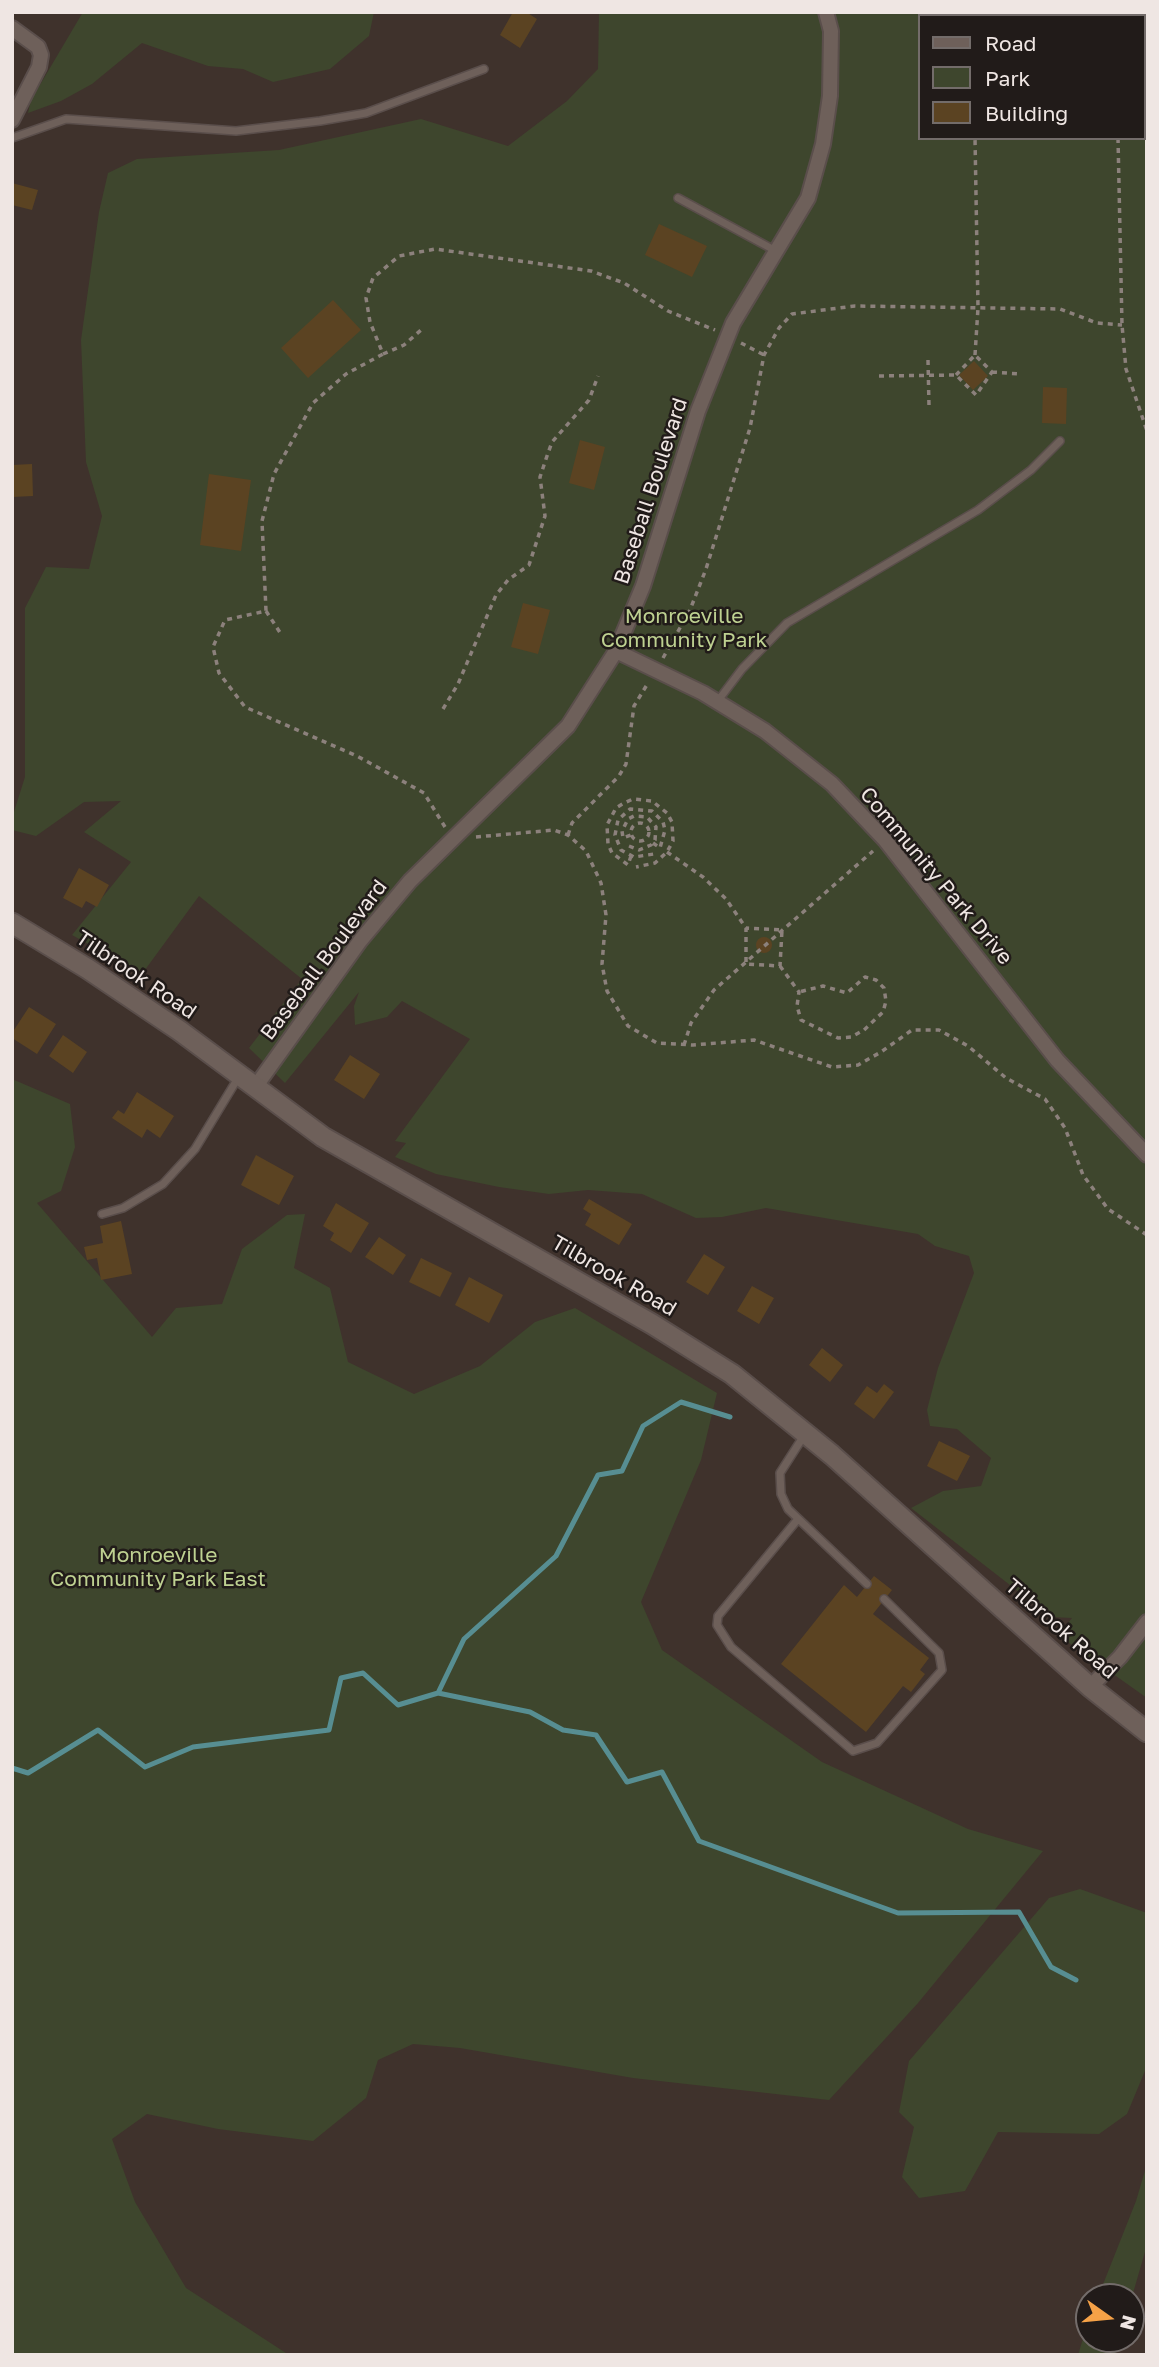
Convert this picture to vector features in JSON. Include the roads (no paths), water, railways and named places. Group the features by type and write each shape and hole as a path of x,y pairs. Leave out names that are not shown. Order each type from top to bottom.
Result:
{"street":[{"name":"Baseball Boulevard","path":"248,1080 410,881 568,726 617,651 643,586 698,411 733,323 808,198 823,144 830,96 831,31 826,12"},
{"path":"12,28 38,47 41,55 12,120"},
{"name":"Community Park Drive","path":"617,651 718,702 765,731 832,784 885,841 1057,1060 1147,1155"},
{"name":"Tilbrook Road","path":"12,923 88,969 248,1080 324,1137 664,1331 732,1374 806,1434 1090,1687 1147,1732"},
{"path":"1090,1687 1120,1657 1147,1622"}],"lane":[{"path":"12,138 65,119 236,131 320,121 366,113 484,69"},
{"path":"678,198 776,252"},
{"path":"718,702 742,669 787,623 978,510 1031,470 1060,441"},
{"path":"102,1214 123,1208 163,1184 195,1149 248,1080"},
{"path":"806,1434 780,1473 781,1494 788,1509 867,1584"},
{"path":"799,1519 718,1616 717,1625 721,1635 763,1675 853,1751 877,1743 942,1670 939,1653 884,1600"}],"waterway":[{"path":"438,1693 464,1639 556,1556 598,1475 622,1471 643,1426 681,1402 730,1417"},
{"path":"12,1768 28,1773 98,1730 145,1767 193,1747 329,1730 341,1678 363,1673 398,1705 438,1693 530,1712 563,1730 596,1735 627,1782 662,1772 699,1841 898,1913 1019,1912 1051,1967 1076,1980"}],"park label":[{"name":"Monroeville Community Park","path":"684,628"},
{"name":"Monroeville Community Park East","path":"158,1567"}]}
